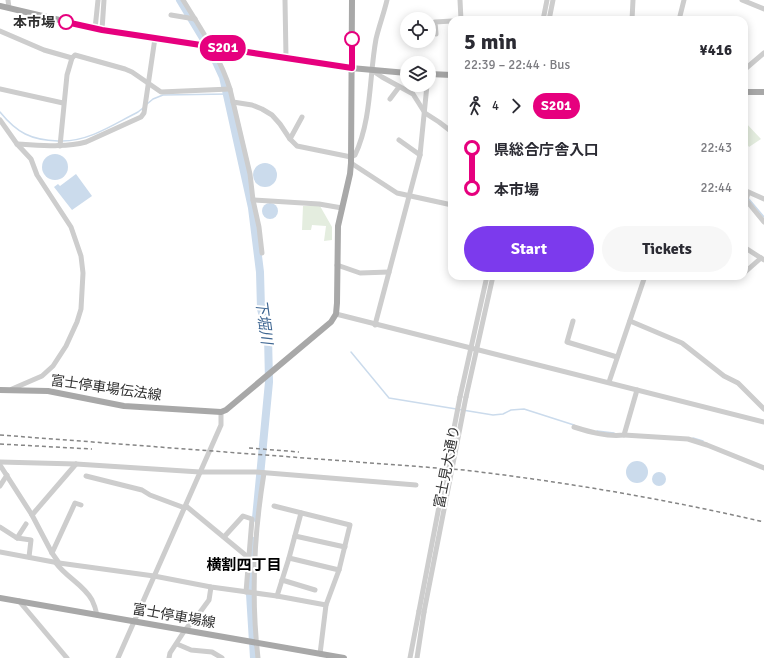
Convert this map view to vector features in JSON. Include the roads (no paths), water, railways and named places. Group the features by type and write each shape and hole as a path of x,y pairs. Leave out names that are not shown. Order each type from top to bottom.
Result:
{"main road":[{"path":"221,412 226,410 331,322 336,314 338,226 350,174 351,160 352,0"},
{"path":"0,6 95,29 352,68 400,72"},
{"path":"436,75 448,76"},
{"path":"748,92 764,92"},
{"name":"富士停車場伝法線","path":"0,390 12,389 55,392 124,406 221,412"},
{"name":"富士停車場線","path":"0,598 344,658"}],"street":[{"path":"8,0 9,8"},
{"path":"95,29 98,0"},
{"path":"102,30 104,0"},
{"path":"183,0 212,47 226,76 250,174 262,253"},
{"path":"285,0 286,57"},
{"path":"351,160 355,155 363,132 373,70 376,39 387,0"},
{"path":"460,0 461,16"},
{"path":"544,16 547,0"},
{"path":"550,16 553,0"},
{"path":"632,16 633,0"},
{"path":"680,16 684,0"},
{"path":"742,0 756,2 764,8"},
{"path":"171,15 194,19"},
{"path":"436,22 448,21"},
{"path":"0,31 44,50 72,58 75,56 125,69 149,82 161,92 230,89"},
{"path":"17,144 60,145 86,142 141,117 145,110 155,38"},
{"path":"748,64 764,53"},
{"path":"60,145 63,103 67,75 72,58"},
{"path":"373,70 382,78 413,94 424,113 448,129"},
{"path":"390,99 399,87"},
{"path":"0,89 63,103"},
{"path":"375,325 420,155 426,92"},
{"path":"233,102 252,105 272,115 297,146 351,160 397,193 448,204"},
{"path":"290,139 302,117"},
{"path":"0,120 17,144 31,159 36,175 69,222 81,256 83,273 81,309 78,322 66,346 53,366 42,376 12,389"},
{"path":"399,140 420,155"},
{"path":"748,193 764,198"},
{"path":"253,200 319,204 342,208"},
{"path":"748,202 764,222"},
{"path":"748,250 762,259 748,270"},
{"path":"337,265 360,273 389,272"},
{"name":"富士見大通り","path":"417,658 421,611 460,397 486,280"},
{"name":"富士見大通り","path":"410,658 492,280"},
{"path":"609,382 644,280"},
{"path":"336,314 764,422"},
{"path":"573,321 567,342 617,358"},
{"path":"630,321 682,343 724,376 738,383 764,409"},
{"path":"624,435 637,390"},
{"path":"118,658 221,425 221,412"},
{"path":"574,428 617,436 624,435 688,439 764,468"},
{"path":"0,462 76,464 200,472 256,472 416,485"},
{"path":"32,515 76,464"},
{"path":"0,465 32,515 61,570 87,592 92,599 97,615"},
{"path":"258,658 254,626 254,593 260,496 264,473"},
{"path":"0,486 6,475"},
{"path":"86,476 142,490 150,496 186,507 249,558"},
{"path":"52,553 75,503 81,505"},
{"path":"274,506 350,526 339,570 326,606 320,654"},
{"path":"277,596 301,513"},
{"path":"224,537 243,516 252,519 246,592"},
{"path":"17,538 26,524"},
{"path":"0,527 17,538 31,540 29,557"},
{"path":"295,536 345,547"},
{"path":"0,552 58,563 154,576 211,587 277,596 326,606"},
{"path":"289,558 339,570"},
{"path":"282,580 315,590"},
{"path":"169,658 170,653 185,630 210,600 211,587"},
{"path":"19,601 67,658"},
{"path":"177,644 191,650 212,652 222,658"}],"water":[{"path":"55,154 64,158 68,167 64,176 55,180 46,176 42,167 46,158"},
{"path":"265,163 274,166 277,175 274,184 265,187 256,184 253,175 256,166"},
{"path":"76,174 92,196 72,210 54,187 58,184 60,186"},
{"path":"267,203 273,203 278,208 276,217 273,219 267,219 262,214 262,208"},
{"path":"637,461 645,464 648,472 645,480 637,483 629,480 626,472 629,464"},
{"path":"659,472 664,474 666,479 664,484 659,486 654,484 652,479 654,474"}],"waterway":[{"name":"下堀川","path":"180,0 212,53 223,77 252,208 260,272 261,309 268,335 269,382 256,518"},
{"path":"147,104 153,99 163,95 228,94"},
{"path":"62,141 92,135 143,108"},
{"path":"0,112 12,125 25,134 40,139 58,141"},
{"path":"748,198 764,217"},
{"path":"351,352 389,398 493,415 503,414 511,410 524,409 574,425"},
{"path":"597,431 614,433"},
{"path":"693,438 703,441"},
{"name":"下堀川","path":"254,541 250,594 254,658"}],"railway":[{"path":"0,435 464,470 615,492 764,522"},
{"path":"0,444 92,449"},
{"path":"249,448 299,452"}],"place":[{"name":"本市場","path":"66,22"}],"district":[{"name":"横割四丁目","path":"244,565"}]}
